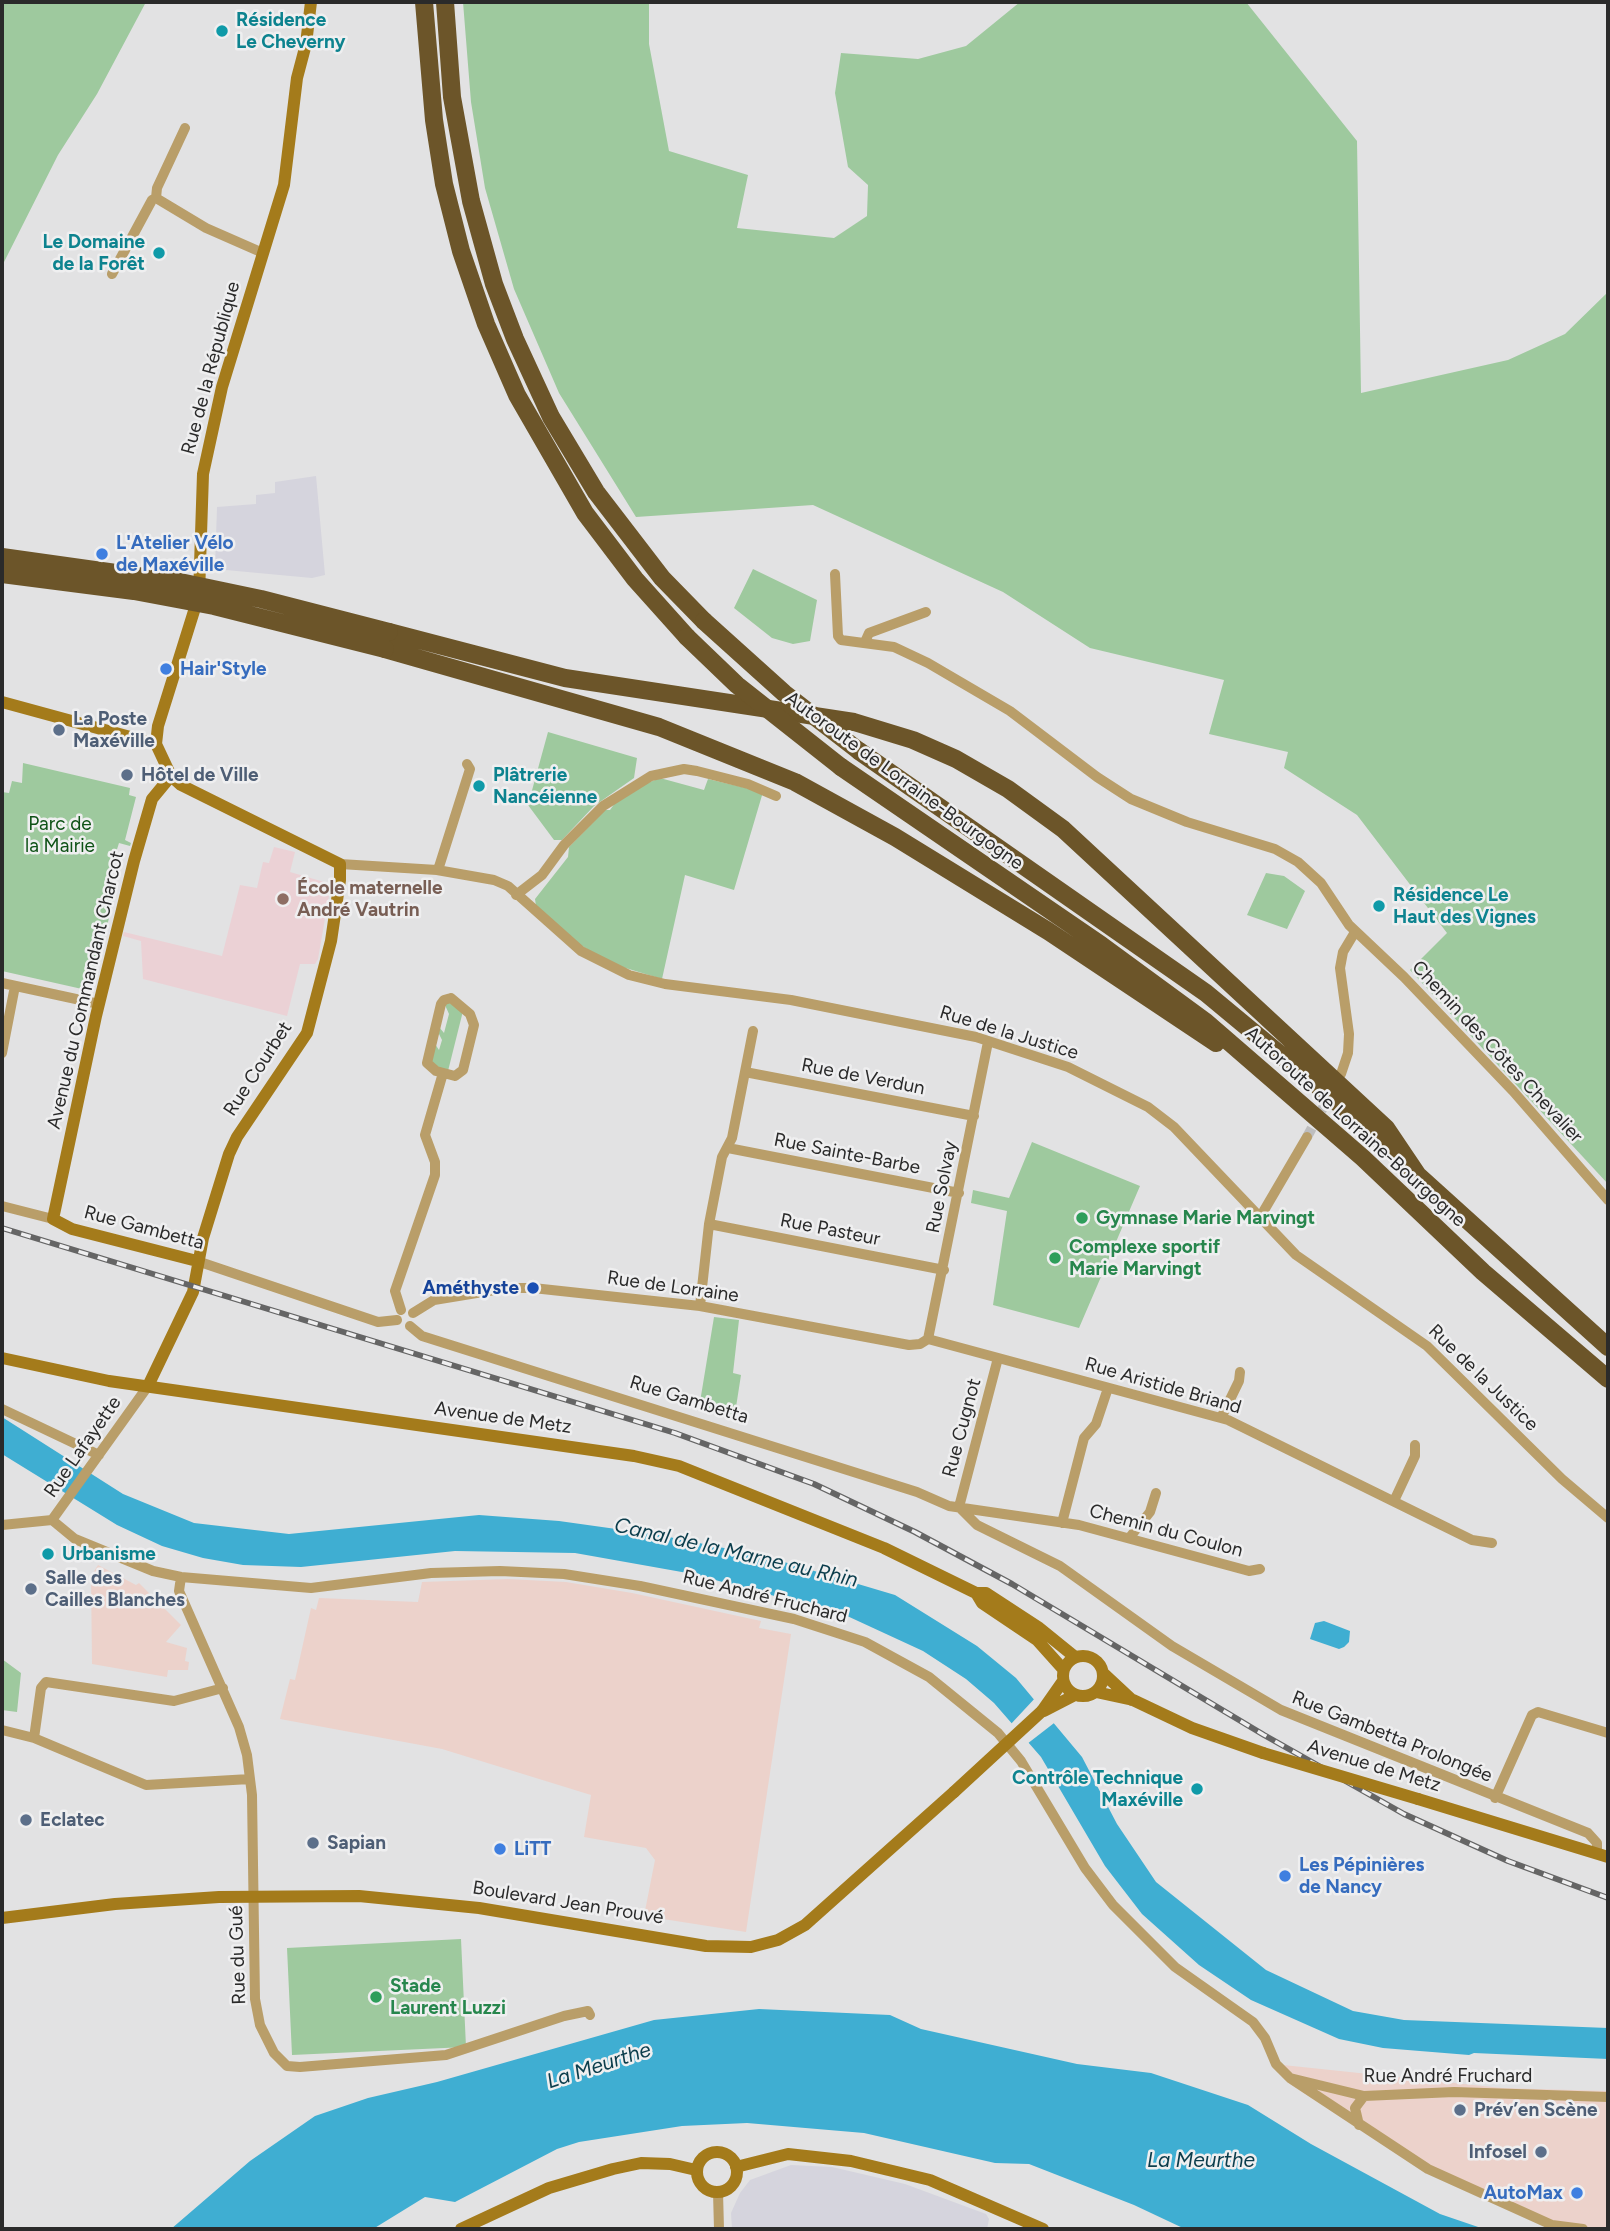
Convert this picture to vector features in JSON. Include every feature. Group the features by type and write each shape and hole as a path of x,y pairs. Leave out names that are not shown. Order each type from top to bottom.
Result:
{"highway":[{"name":"Autoroute de Lorraine-Bourgogne","path":"424,2 434,120 444,184 461,251 486,324 517,395 567,485 608,546 687,637 778,719 841,767 1101,944 1206,1022 1363,1158 1483,1272 1608,1379"},
{"name":"Autoroute de Lorraine-Bourgogne","path":"444,2 452,97 471,201 494,284 515,339 551,417 596,492 662,578 704,621 784,693 859,751 1206,993 1329,1095 1608,1347"},
{"path":"2,556 180,582 271,601 659,727 795,782 907,844 1124,980 1211,1041 1262,1069"},
{"path":"2,574 173,598 565,678 854,722 904,737 957,759 1034,807 1111,873 1386,1128 1419,1177"}],"street":[{"name":"Rue de la République","path":"156,744 158,726 199,595 203,474 215,416 285,177 297,78 306,44 311,2"},
{"path":"113,274 152,200 156,198 157,188 185,128"},
{"path":"156,198 206,228 262,253"},
{"name":"Chemin des Côtes Chevalier","path":"835,573 838,636 841,640 894,647 982,693 1131,799 1187,822 1289,856 1321,883 1355,932 1404,976 1513,1091 1608,1200"},
{"path":"865,642 869,633 926,612"},
{"path":"2,702 156,744 171,776 185,788 340,864"},
{"path":"438,870 470,769 467,764"},
{"path":"516,895 542,875 564,845 603,806 651,776 684,769 697,771 748,784 776,796"},
{"name":"Avenue du Commandant Charcot","path":"53,1219 99,1004 152,799 171,776"},
{"name":"Rue de la Justice","path":"340,864 438,870 502,883 581,951 629,975 665,984 839,1009 988,1042 1068,1067 1148,1107 1174,1127 1259,1219 1310,1267 1427,1346 1562,1479 1608,1518"},
{"name":"Rue Courbet","path":"148,1386 192,1292 197,1261 237,1137 309,1027 335,919 340,864"},
{"path":"1341,1074 1348,1053 1349,1034 1340,968 1346,945 1355,932"},
{"path":"2,983 99,1004"},
{"path":"2,1053 15,986"},
{"path":"451,998 470,1014 474,1025 463,1070 455,1076 443,1073 428,1066 427,1059 441,1004 451,998"},
{"path":"700,1306 709,1224 722,1157 729,1148 753,1031"},
{"name":"Rue Solvay","path":"928,1339 988,1042"},
{"name":"Rue de Verdun","path":"745,1072 974,1116"},
{"path":"399,1315 395,1291 418,1231 435,1175 435,1162 425,1135 443,1073"},
{"path":"1259,1219 1307,1137"},
{"name":"Rue Sainte-Barbe","path":"729,1148 959,1193"},
{"name":"Rue Gambetta","path":"2,1206 53,1219 72,1229 197,1261 378,1322 413,1312"},
{"name":"Rue Pasteur","path":"709,1224 943,1270"},
{"name":"Rue de Lorraine","path":"413,1312 434,1300 517,1287 700,1306 909,1345 920,1344 928,1339"},
{"path":"410,1326 414,1320 413,1312"},
{"name":"Rue Gambetta","path":"399,1315 402,1326 410,1326 422,1336 959,1507"},
{"name":"Rue Aristide Briand","path":"928,1339 1221,1418 1472,1540 1492,1543"},
{"name":"Avenue de Metz","path":"2,1358 69,1374 656,1460 697,1472 835,1527 924,1565 976,1593 986,1594 1000,1601 1075,1657"},
{"name":"Rue Cugnot","path":"959,1507 998,1358"},
{"path":"1221,1418 1239,1381 1240,1372"},
{"name":"Rue Lafayette","path":"2,1525 52,1520 68,1502 148,1386"},
{"path":"1062,1523 1084,1438 1096,1424 1108,1388"},
{"path":"2,1409 99,1455"},
{"path":"1394,1502 1415,1456 1415,1445"},
{"path":"1130,1537 1150,1512 1156,1493"},
{"name":"Chemin du Coulon","path":"959,1507 1130,1537 1249,1571 1260,1569"},
{"name":"Rue Gambetta Prolongée","path":"959,1507 977,1525 1060,1566 1172,1646 1281,1710 1592,1836 1603,1855"},
{"name":"Rue André Fruchard","path":"52,1520 75,1539 159,1573 181,1577 311,1588 431,1573 500,1571 565,1574 609,1580 794,1619 877,1647 929,1677 1003,1738 1021,1761 1085,1868 1113,1905 1175,1967 1253,2022 1265,2038 1276,2064 1290,2078 1428,2169 1552,2225 1583,2229"},
{"name":"Rue du Gué","path":"181,1577 179,1591 239,1727 250,1779 257,2011 268,2043 287,2066 446,2055 564,2016 588,2011 590,2015"},
{"name":"Avenue de Metz","path":"976,1593 982,1602 1037,1640 1063,1675"},
{"path":"1090,1656 1096,1660 1103,1672 1103,1680 1096,1692 1082,1697 1075,1695 1063,1675 1075,1657 1090,1656"},
{"name":"Avenue de Metz","path":"1103,1672 1133,1700"},
{"name":"Boulevard Jean Prouvé","path":"1042,1712 1063,1675"},
{"path":"34,1738 41,1688 46,1682 174,1701 223,1688"},
{"name":"Avenue de Metz","path":"1096,1692 1133,1700 1192,1728 1263,1753 1603,1855"},
{"name":"Boulevard Jean Prouvé","path":"2,1918 115,1904 254,1895 359,1896 468,1906 641,1932 706,1946 751,1947 778,1940 804,1925 1042,1712 1075,1695"},
{"path":"1495,1798 1532,1715 1538,1712 1608,1733"},
{"path":"2,1730 34,1738 151,1786 250,1779"},
{"name":"Rue André Fruchard","path":"1290,2078 1364,2096 1454,2092 1608,2097"},
{"path":"1359,2125 1355,2108 1364,2096"},
{"path":"715,2151 731,2157 736,2167 733,2184 718,2192 702,2186 696,2170 705,2155 715,2151"},
{"path":"736,2167 788,2154 851,2161 930,2180 1042,2229"},
{"path":"461,2229 549,2188 613,2169 641,2163 660,2163 696,2170"},
{"path":"718,2192 719,2229"}],"shaded area":[{"path":"316,476 325,575 312,578 215,569 217,507 256,504 256,495 275,493 275,482"},
{"path":"274,847 295,852 290,872 331,884 318,959 315,964 300,964 287,1016 143,979 141,941 123,936 124,932 222,956 240,885 257,888 263,862 269,863"},
{"path":"98,1565 136,1585 139,1583 181,1625 166,1642 187,1648 185,1661 189,1662 188,1670 168,1670 167,1677 92,1664 91,1576"},
{"path":"508,1579 566,1582 632,1593 761,1621 759,1628 791,1634 746,1932 644,1916 655,1860 646,1848 584,1837 591,1795 442,1749 280,1719 290,1679 295,1680 311,1608 316,1610 319,1598 418,1602 422,1582"},
{"path":"1283,2065 1502,2088 1608,2091 1608,2229 1553,2229 1424,2172 1287,2082"},
{"path":"791,2165 832,2167 905,2184 986,2214 989,2219 987,2229 732,2229 731,2213 740,2193 750,2180"}],"green space":[{"path":"2,2 146,2 97,94 58,155 2,266"},
{"path":"463,2 649,2 649,44 669,151 748,175 737,228 834,238 867,216 868,185 848,167 835,93 841,53 918,59 966,46 1020,2 1246,2 1357,141 1361,393 1508,360 1565,334 1608,292 1608,1184 1410,970 1447,933 1357,815 1284,768 1288,752 1209,734 1224,680 1090,648 1003,592 813,505 636,517 559,393 514,289 485,188 471,102"},
{"path":"753,569 817,600 810,641 793,644 772,638 734,608"},
{"path":"548,732 637,758 634,778 594,806 562,840 554,840 528,805"},
{"name":"Parc de la Mairie","path":"23,763 130,788 129,795 136,797 125,840 131,843 130,846 119,843 104,890 115,894 93,982 82,989 2,971 2,792 9,793 12,781 22,783"},
{"path":"660,778 704,790 708,779 763,792 734,890 685,875 662,979 609,963 576,942 536,906 535,899 568,857 569,847 605,810 610,810 615,803 640,786"},
{"path":"1266,873 1284,876 1305,891 1287,929 1247,915"},
{"path":"448,1002 463,1011 448,1071 431,1065 435,1044 439,1050 442,1040 439,1027 444,1033 449,1014 445,1005"},
{"name":"Complexe sportif Marie Marvingt","path":"1032,1142 1140,1186 1079,1328 993,1305 1007,1211 971,1203 973,1190 1009,1198"},
{"path":"714,1317 739,1320 733,1373 741,1375 734,1420 704,1409 706,1404 700,1402"},
{"path":"2,1659 21,1673 17,1712 2,1710"},
{"name":"Stade Laurent Luzzi","path":"461,1939 466,2047 292,2055 287,1948"}],"water":[{"name":"Canal de la Marne au Rhin","path":"2,1417 123,1494 194,1523 289,1534 479,1515 559,1521 659,1535 764,1556 895,1595 977,1646 1016,1678 1082,1757 1117,1824 1156,1882 1266,1970 1353,2011 1404,2020 1608,2028 1608,2059 1474,2053 1469,2055 1383,2048 1339,2039 1251,2000 1199,1965 1142,1914 1105,1866 1041,1757 994,1703 966,1679 923,1651 845,1615 693,1574 575,1553 455,1551 301,1567 243,1565 203,1558 162,1546 117,1525 2,1454"},
{"path":"1324,1621 1350,1631 1349,1642 1344,1647 1339,1649 1310,1639 1315,1623"},
{"name":"La Meurthe","path":"759,2009 890,2015 921,2029 1077,2064 1151,2073 1248,2105 1311,2144 1440,2214 1484,2229 1185,2229 1134,2205 1029,2164 995,2163 864,2133 747,2123 682,2126 579,2142 557,2149 455,2202 425,2197 373,2229 171,2229 250,2161 315,2116 368,2098 437,2082 654,2020"}],"pier":[{"path":"1037,1696 1058,1720 1027,1744 1010,1725"}],"tunnel":[{"path":"1307,1137 1331,1093"}],"railway":[{"path":"2,1228 675,1433 814,1484 915,1532 1012,1584 1264,1735 1404,1814 1508,1861 1608,1898"}],"place":[{"name":"Résidence Le Cheverny","path":"222,31"},
{"name":"Le Domaine de la Forêt","path":"159,253"},
{"name":"L'Atelier Vélo de Maxéville","path":"102,554"},
{"name":"Hair'Style","path":"166,669"},
{"name":"La Poste Maxéville","path":"59,730"},
{"name":"Hôtel de Ville","path":"127,775"},
{"name":"Plâtrerie Nancéienne","path":"479,786"},
{"name":"École maternelle André Vautrin","path":"283,899"},
{"name":"Résidence Le Haut des Vignes","path":"1379,906"},
{"name":"Gymnase Marie Marvingt","path":"1082,1218"},
{"name":"Complexe sportif Marie Marvingt","path":"1055,1258"},
{"name":"Améthyste","path":"533,1288"},
{"name":"Urbanisme","path":"48,1554"},
{"name":"Salle des Cailles Blanches","path":"31,1589"},
{"name":"Contrôle Technique Maxéville","path":"1197,1789"},
{"name":"Eclatec","path":"26,1820"},
{"name":"Sapian","path":"313,1843"},
{"name":"LiTT","path":"500,1849"},
{"name":"Les Pépinières de Nancy","path":"1285,1876"},
{"name":"Stade Laurent Luzzi","path":"376,1997"},
{"name":"Prév’en Scène","path":"1460,2110"},
{"name":"Infosel","path":"1541,2152"},
{"name":"AutoMax","path":"1577,2193"}]}
